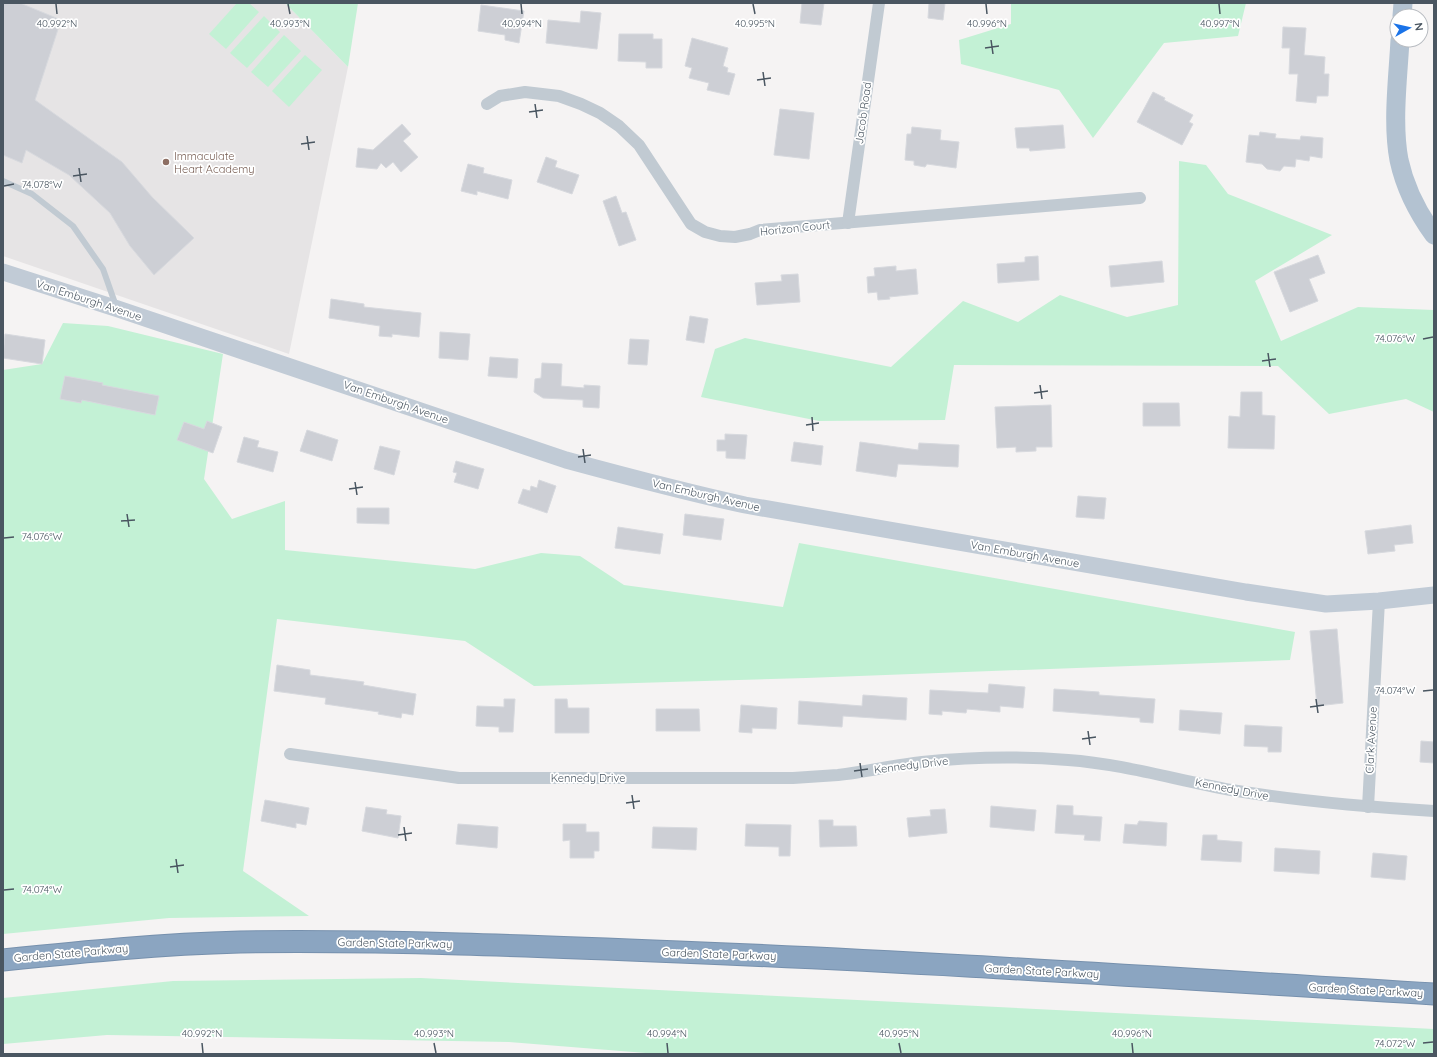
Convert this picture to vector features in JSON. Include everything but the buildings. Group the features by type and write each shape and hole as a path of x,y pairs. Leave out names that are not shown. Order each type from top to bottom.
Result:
{"highway":[{"name":"Garden State Parkway","path":"3,960 133,947 237,942 439,944 818,958 1434,994"}],"main road":[{"path":"1400,48 1396,129 1399,161 1412,198 1421,216 1434,235"},
{"name":"Van Emburgh Avenue","path":"3,272 118,309 566,460 703,496 745,505 1246,592 1326,604 1379,601 1434,595"}],"street":[{"name":"Jacob Road","path":"848,223 879,3"},
{"name":"Horizon Court","path":"487,104 500,96 525,92 559,96 600,113 619,126 639,145 691,224 705,232 720,236 750,234 760,230 1140,198"},
{"name":"Clark Avenue","path":"1368,807 1379,601"},
{"name":"Kennedy Drive","path":"290,754 459,778 793,778 838,775 921,762 970,758 1019,757 1068,760 1117,766 1287,799 1368,807 1434,811"}],"lane":[{"path":"3,181 32,194 73,226 103,269 118,309"}],"shaded area":[{"name":"Immaculate Heart Academy","path":"3,3 285,3 348,67 289,354 3,256"}],"green space":[{"path":"237,3 249,3 259,12 226,49 209,34"},
{"path":"285,3 358,3 348,67"},
{"path":"1011,3 1246,3 1238,36 1164,43 1093,138 1059,90 961,64 959,40 1011,24"},
{"path":"264,16 280,32 247,68 230,53"},
{"path":"284,35 301,51 268,87 251,72"},
{"path":"305,55 322,70 289,107 272,91"},
{"path":"1179,161 1206,165 1228,194 1332,235 1255,281 1281,341 1358,307 1434,310 1434,412 1406,399 1329,414 1278,366 954,365 945,420 819,421 701,397 715,349 745,338 891,367 963,301 1018,322 1060,295 1127,317 1178,305"},
{"path":"63,323 108,326 223,354 204,479 232,519 285,501 285,550 475,569 541,553 580,556 624,585 783,607 799,543 1295,632 1290,660 806,678 534,686 465,641 277,619 243,871 309,916 169,918 3,934 3,370 42,364"},
{"path":"421,978 1434,1029 1434,1054 658,1054 509,1042 107,1035 3,1044 3,998 173,981"}],"place":[{"name":"Immaculate Heart Academy","path":"166,162"}]}
